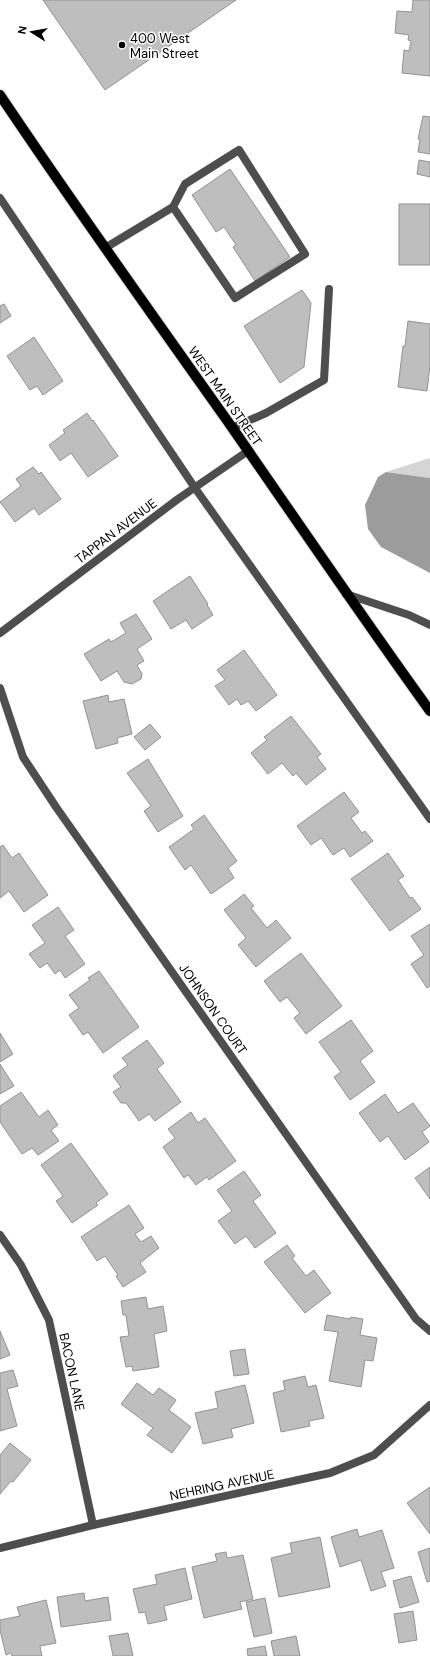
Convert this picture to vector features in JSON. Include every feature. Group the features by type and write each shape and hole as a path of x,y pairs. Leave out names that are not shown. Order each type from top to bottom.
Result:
{"main road":[{"name":"WEST MAIN STREET","path":"0,95 346,594 430,711"}],"street":[{"path":"105,248 173,207 185,184 239,150 305,254 235,298 173,207"},
{"path":"0,198 195,488 430,819"},
{"path":"232,428 266,413 324,380 329,289"},
{"name":"TAPPAN AVENUE","path":"0,633 195,488 248,451"},
{"path":"346,594 409,615 430,625"},
{"name":"JOHNSON COURT","path":"0,688 23,757 52,801 416,1319 430,1331"},
{"name":"BACON LANE","path":"0,1235 21,1265 48,1320 93,1525"},
{"name":"NEHRING AVENUE","path":"0,1548 93,1525 330,1473 374,1454 430,1405"}],"shaded area":[{"path":"430,458 430,478 386,472"},
{"path":"386,472 430,478 430,573 381,547 368,529 365,505 378,477"}],"building":[{"name":"400 West Main Street","path":"43,0 236,0 105,90"},
{"path":"413,0 430,0 430,76 402,73 404,50 409,51 411,41 408,40 409,35 395,33 397,11 412,12"},
{"path":"423,116 430,117 430,154 418,152 420,139 418,139"},
{"path":"419,160 430,162 430,177 417,174"},
{"path":"230,169 290,257 255,281 233,247 236,245 224,227 216,232 192,195"},
{"path":"399,204 430,204 430,265 399,265"},
{"path":"302,290 311,303 304,367 280,383 244,326"},
{"path":"4,304 11,316 0,323 0,306"},
{"path":"408,321 430,324 430,366 427,391 398,387"},
{"path":"34,337 63,381 43,395 37,386 30,390 7,356"},
{"path":"87,413 118,456 88,477 71,453 60,461 49,445 65,433 63,430"},
{"path":"33,467 39,474 41,472 61,499 39,515 34,508 15,522 0,502 21,486 16,479"},
{"path":"190,576 208,604 207,605 213,615 192,629 186,620 171,629 153,601"},
{"path":"136,614 152,639 137,649 144,661 137,665 142,674 141,679 132,684 124,682 117,671 101,681 84,654 109,639 111,642 126,633 120,623"},
{"path":"244,650 277,695 256,711 248,701 241,705 237,699 229,705 215,686 225,680 217,670"},
{"path":"108,695 109,702 124,699 132,734 117,738 118,743 96,749 83,701"},
{"path":"291,716 321,754 317,757 326,769 306,785 296,773 293,776 282,763 268,774 251,753 267,740 264,737"},
{"path":"150,724 161,737 145,750 134,737"},
{"path":"148,759 183,816 158,832 144,811 151,806 127,773"},
{"path":"344,792 359,812 351,818 362,833 365,831 373,841 350,857 344,848 333,855 321,838 311,845 297,826"},
{"path":"204,815 237,861 228,868 234,878 211,894 191,865 185,870 169,847 194,829 191,825"},
{"path":"3,845 12,858 19,853 48,895 24,912 9,891 0,898 0,847"},
{"path":"388,853 404,876 398,880 410,898 412,897 421,909 390,931 351,879"},
{"path":"244,894 254,906 251,908 267,928 276,920 291,938 256,967 238,945 246,938 224,910"},
{"path":"58,907 74,930 65,936 85,964 65,978 60,970 55,974 47,963 40,968 29,954 45,943 32,925"},
{"path":"430,924 430,986 427,988 411,964 424,955 411,936"},
{"path":"301,953 342,1006 306,1034 294,1018 300,1013 287,997 280,1002 264,981"},
{"path":"99,971 139,1027 103,1053 88,1032 83,1035 69,1015 79,1008 69,995 90,980 88,978"},
{"path":"351,1020 373,1051 360,1061 375,1082 350,1100 334,1077 341,1072 319,1042"},
{"path":"0,1033 13,1054 0,1062"},
{"path":"147,1040 164,1063 157,1069 181,1102 155,1121 149,1114 139,1121 126,1103 121,1103 113,1092 121,1087 113,1076 128,1065 122,1058"},
{"path":"0,1064 14,1086 0,1094"},
{"path":"21,1092 39,1117 48,1110 58,1125 51,1130 59,1141 38,1155 32,1148 22,1154 0,1122 0,1106"},
{"path":"385,1094 398,1113 413,1103 430,1126 422,1132 429,1142 405,1160 388,1136 380,1142 359,1113"},
{"path":"191,1112 198,1123 205,1118 236,1161 209,1180 207,1177 196,1185 188,1175 184,1178 163,1147 175,1138 168,1129"},
{"path":"71,1143 108,1194 96,1203 98,1205 72,1223 56,1201 63,1196 41,1165"},
{"path":"430,1167 430,1199 415,1178"},
{"path":"244,1171 261,1195 253,1201 276,1233 255,1248 246,1236 235,1244 218,1221 232,1211 217,1190"},
{"path":"129,1205 144,1228 135,1234 141,1242 151,1236 159,1248 140,1263 146,1272 123,1287 116,1276 118,1275 105,1256 97,1261 81,1237"},
{"path":"287,1245 295,1256 292,1258 306,1276 314,1270 331,1293 305,1313 264,1262"},
{"path":"146,1297 148,1309 163,1306 167,1331 154,1334 159,1367 133,1371 132,1366 126,1367 120,1337 129,1336 126,1315 123,1315 121,1301"},
{"path":"327,1315 350,1319 351,1317 363,1319 360,1335 377,1338 373,1361 365,1360 361,1387 329,1381 338,1332 324,1330"},
{"path":"0,1331 10,1355 0,1359"},
{"path":"245,1349 249,1374 234,1376 230,1351"},
{"path":"13,1370 18,1386 7,1389 17,1426 0,1431 0,1373"},
{"path":"305,1376 308,1387 316,1385 324,1418 309,1421 310,1426 281,1432 273,1393 285,1390 283,1381"},
{"path":"137,1383 153,1395 159,1388 176,1400 169,1410 191,1427 172,1453 147,1435 153,1428 121,1404"},
{"path":"245,1385 254,1423 231,1429 233,1437 203,1444 195,1413 218,1408 215,1392"},
{"path":"10,1443 31,1460 13,1482 11,1481 0,1494 0,1455"},
{"path":"430,1487 430,1534 407,1503"},
{"path":"357,1529 359,1537 382,1530 394,1568 381,1572 386,1586 371,1591 361,1560 340,1567 331,1537"},
{"path":"320,1537 330,1587 279,1597 271,1558 292,1553 290,1543"},
{"path":"430,1548 430,1581 427,1582 418,1552"},
{"path":"226,1552 227,1558 243,1555 253,1599 240,1602 242,1609 204,1618 192,1567 217,1561 215,1554"},
{"path":"185,1568 192,1599 164,1606 167,1620 148,1624 145,1612 139,1613 133,1589 157,1584 155,1575"},
{"path":"411,1576 419,1602 400,1608 393,1581"},
{"path":"84,1593 85,1601 108,1597 111,1620 61,1627 57,1597"},
{"path":"265,1598 272,1633 254,1637 246,1602"},
{"path":"46,1600 56,1643 40,1646 42,1656 12,1656 11,1653 6,1655 0,1630 0,1620 20,1616 17,1607"},
{"path":"413,1611 417,1640 399,1643 394,1614"},
{"path":"128,1633 133,1656 113,1656 109,1636"},
{"path":"296,1636 300,1656 274,1656 271,1641"},
{"path":"265,1646 267,1656 248,1656 247,1649"}],"place":[{"name":"400 West Main Street","path":"122,45"}]}
